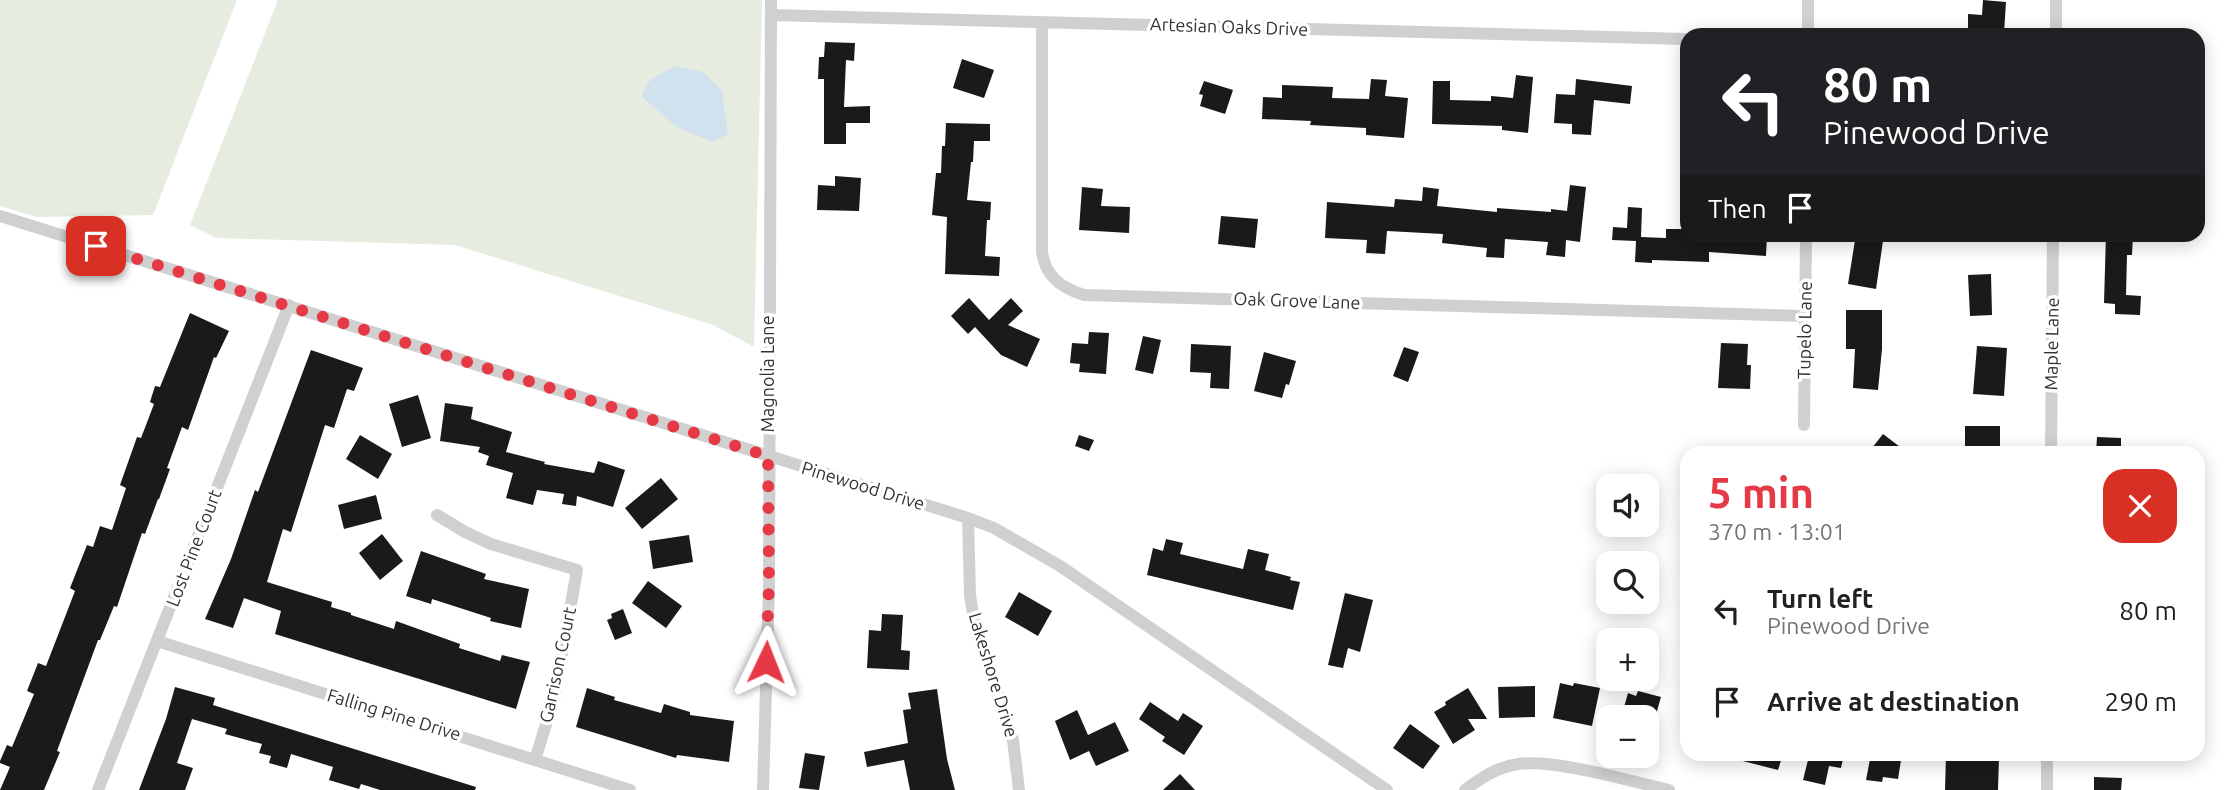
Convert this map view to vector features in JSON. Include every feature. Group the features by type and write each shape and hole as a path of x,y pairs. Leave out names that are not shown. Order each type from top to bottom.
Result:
{"street":[{"name":"Magnolia Lane","path":"763,790 769,586 771,0"},
{"path":"1808,0 1808,28"},
{"path":"2056,0 2056,28"},
{"name":"Artesian Oaks Drive","path":"771,15 1680,39"},
{"name":"Oak Grove Lane","path":"1042,22 1042,252 1047,271 1071,291 1097,295 1805,316"},
{"name":"Pinewood Drive","path":"0,216 994,528 1060,566 1387,790"},
{"name":"Tupelo Lane","path":"1804,425 1805,242"},
{"name":"Maple Lane","path":"2051,446 2053,242"},
{"name":"Lost Pine Court","path":"98,790 289,305"},
{"name":"Garrison Court","path":"437,515 491,544 577,570 555,695 535,760"},
{"name":"Lakeshore Drive","path":"968,518 970,594 976,632 1013,740 1019,790"},
{"name":"Falling Pine Drive","path":"157,641 625,789"},
{"path":"2047,761 2047,790"},
{"path":"1465,790 1494,770 1519,764 1558,767 1669,790"}],"shaded area":[{"path":"0,0 237,0 153,215 37,217 0,206"},
{"path":"278,0 762,0 754,347 713,325 455,245 217,238 190,225"}],"water":[{"path":"675,66 703,72 722,91 728,134 712,142 677,127 641,96 650,80"}],"building":[{"path":"1983,0 2006,2 2004,28 1968,28 1968,14 1982,15"},
{"path":"825,42 855,43 854,61 846,60 844,107 870,106 870,123 846,123 846,144 824,144 824,79 818,79 819,57 824,57"},
{"path":"962,59 994,70 984,98 953,88"},
{"path":"1516,75 1533,77 1528,133 1502,130 1502,126 1432,124 1433,81 1450,81 1450,100 1491,101 1491,96 1513,98"},
{"path":"1371,79 1387,80 1385,96 1408,98 1404,138 1366,135 1366,128 1310,125 1311,121 1262,119 1263,97 1282,98 1282,85 1333,87 1332,98 1369,99"},
{"path":"1576,79 1632,86 1630,104 1594,100 1591,135 1572,134 1572,124 1554,123 1556,94 1575,95"},
{"path":"1204,81 1233,90 1225,114 1200,106 1203,95 1199,94"},
{"path":"946,123 990,124 990,141 974,141 967,200 991,202 985,256 1000,257 999,276 945,274 947,217 932,215 936,173 941,173"},
{"path":"835,176 861,178 859,211 817,210 818,185 835,186"},
{"path":"1570,185 1586,187 1580,242 1566,240 1565,257 1546,255 1548,242 1505,239 1504,258 1486,257 1487,248 1442,243 1443,234 1387,231 1385,254 1366,253 1367,240 1325,238 1327,202 1394,207 1395,199 1422,201 1423,187 1439,189 1437,206 1497,212 1497,208 1567,211"},
{"path":"1082,187 1103,189 1101,206 1130,207 1129,233 1079,230"},
{"path":"1628,207 1642,208 1641,237 1666,238 1666,229 1680,229 1680,242 1767,242 1766,256 1709,252 1709,262 1635,262 1636,241 1612,240 1613,227 1627,228"},
{"path":"1221,216 1258,219 1255,248 1218,244"},
{"path":"1855,242 1883,242 1876,289 1848,284"},
{"path":"2106,242 2133,242 2132,255 2127,255 2126,295 2141,296 2140,315 2115,314 2115,304 2104,303"},
{"path":"1991,274 1992,315 1970,316 1968,275"},
{"path":"969,298 989,320 1011,298 1023,311 1008,325 1040,339 1027,367 1001,355 975,327 968,334 951,316"},
{"path":"1846,310 1882,310 1878,390 1853,388 1855,349 1846,349"},
{"path":"190,313 229,331 216,358 214,357 188,430 182,427 159,499 145,534 142,533 117,607 114,606 98,640 57,751 60,752 44,790 0,790 10,767 0,761 7,745 12,747 34,694 27,691 38,663 46,666 75,591 70,588 87,545 93,547 100,526 112,530 126,488 120,485 137,437 141,438 154,404 150,402 155,386 160,387"},
{"path":"1089,332 1109,333 1106,374 1079,372 1080,364 1070,363 1072,343 1088,344"},
{"path":"1143,336 1161,340 1153,374 1135,370"},
{"path":"1721,343 1748,344 1750,389 1718,388"},
{"path":"1191,344 1231,346 1229,389 1210,388 1211,373 1190,372"},
{"path":"1977,346 2007,348 2004,396 1973,394"},
{"path":"1404,347 1419,352 1408,382 1393,376"},
{"path":"311,350 363,368 354,391 347,389 334,428 325,425 291,532 283,529 267,582 332,602 331,607 394,629 396,621 460,644 459,648 500,661 502,655 530,662 516,709 275,634 281,611 244,598 233,628 205,619 231,559 255,490 258,492"},
{"path":"1264,352 1296,361 1282,398 1254,391"},
{"path":"418,395 431,438 402,447 389,404"},
{"path":"445,403 473,407 471,419 512,432 506,452 545,462 544,464 594,473 598,461 625,470 613,507 577,496 576,506 562,504 564,494 537,490 533,505 506,498 513,473 486,465 489,456 478,452 480,447 440,441"},
{"path":"1965,426 2000,426 2000,446 1965,446"},
{"path":"1883,434 1899,446 1874,446"},
{"path":"360,435 392,454 378,479 346,459"},
{"path":"1079,435 1094,440 1089,451 1075,446"},
{"path":"2097,437 2121,438 2121,446 2096,446"},
{"path":"661,478 678,499 642,529 625,508"},
{"path":"376,495 382,519 344,529 338,505"},
{"path":"382,534 403,561 380,580 359,553"},
{"path":"689,535 693,562 653,569 649,541"},
{"path":"1166,539 1183,543 1180,554 1243,569 1248,549 1269,554 1265,570 1300,582 1293,610 1147,575 1153,548 1163,551"},
{"path":"421,551 486,574 484,579 529,589 521,628 490,621 491,618 432,599 431,604 406,596"},
{"path":"648,581 682,606 666,628 632,603"},
{"path":"1019,592 1052,611 1038,636 1005,617"},
{"path":"1345,593 1373,600 1360,652 1348,648 1343,668 1328,665"},
{"path":"623,609 632,633 615,640 607,620 612,618 611,614"},
{"path":"882,614 903,615 901,650 910,651 909,670 867,668 869,630 881,631"},
{"path":"1560,683 1596,687 1596,691 1599,691 1592,726 1553,718"},
{"path":"1535,686 1535,717 1499,718 1498,687"},
{"path":"175,687 215,698 213,705 476,787 475,790 380,790 361,784 359,789 329,780 333,767 291,754 287,768 269,763 271,756 259,753 262,744 225,734 227,729 192,719 177,763 193,768 185,790 139,790"},
{"path":"587,688 615,697 614,700 661,713 664,704 690,712 690,715 734,721 729,762 677,755 676,758 576,727"},
{"path":"1468,688 1487,719 1468,719 1475,730 1453,744 1434,712"},
{"path":"937,689 947,759 955,790 910,790 904,760 867,767 864,752 908,743 903,710 911,709 908,693"},
{"path":"1638,691 1661,697 1659,705 1625,705 1628,693 1636,696"},
{"path":"1150,702 1178,721 1183,713 1203,726 1184,755 1162,741 1165,737 1139,719"},
{"path":"1077,710 1088,735 1115,722 1129,751 1096,766 1089,751 1070,760 1055,721"},
{"path":"1410,724 1440,746 1423,769 1393,748"},
{"path":"805,753 825,756 819,790 799,788"},
{"path":"1743,761 1781,761 1778,770"},
{"path":"1808,761 1842,761 1841,768 1829,766 1825,785 1803,780"},
{"path":"1870,761 1901,761 1898,779 1883,777 1882,782 1866,780"},
{"path":"1946,761 1999,761 1998,790 1945,790"},
{"path":"1180,774 1195,790 1163,790"},
{"path":"2094,777 2122,778 2121,790 2094,790"}],"route":[{"path":"96,246 768,456 769,586 766,662"}]}
